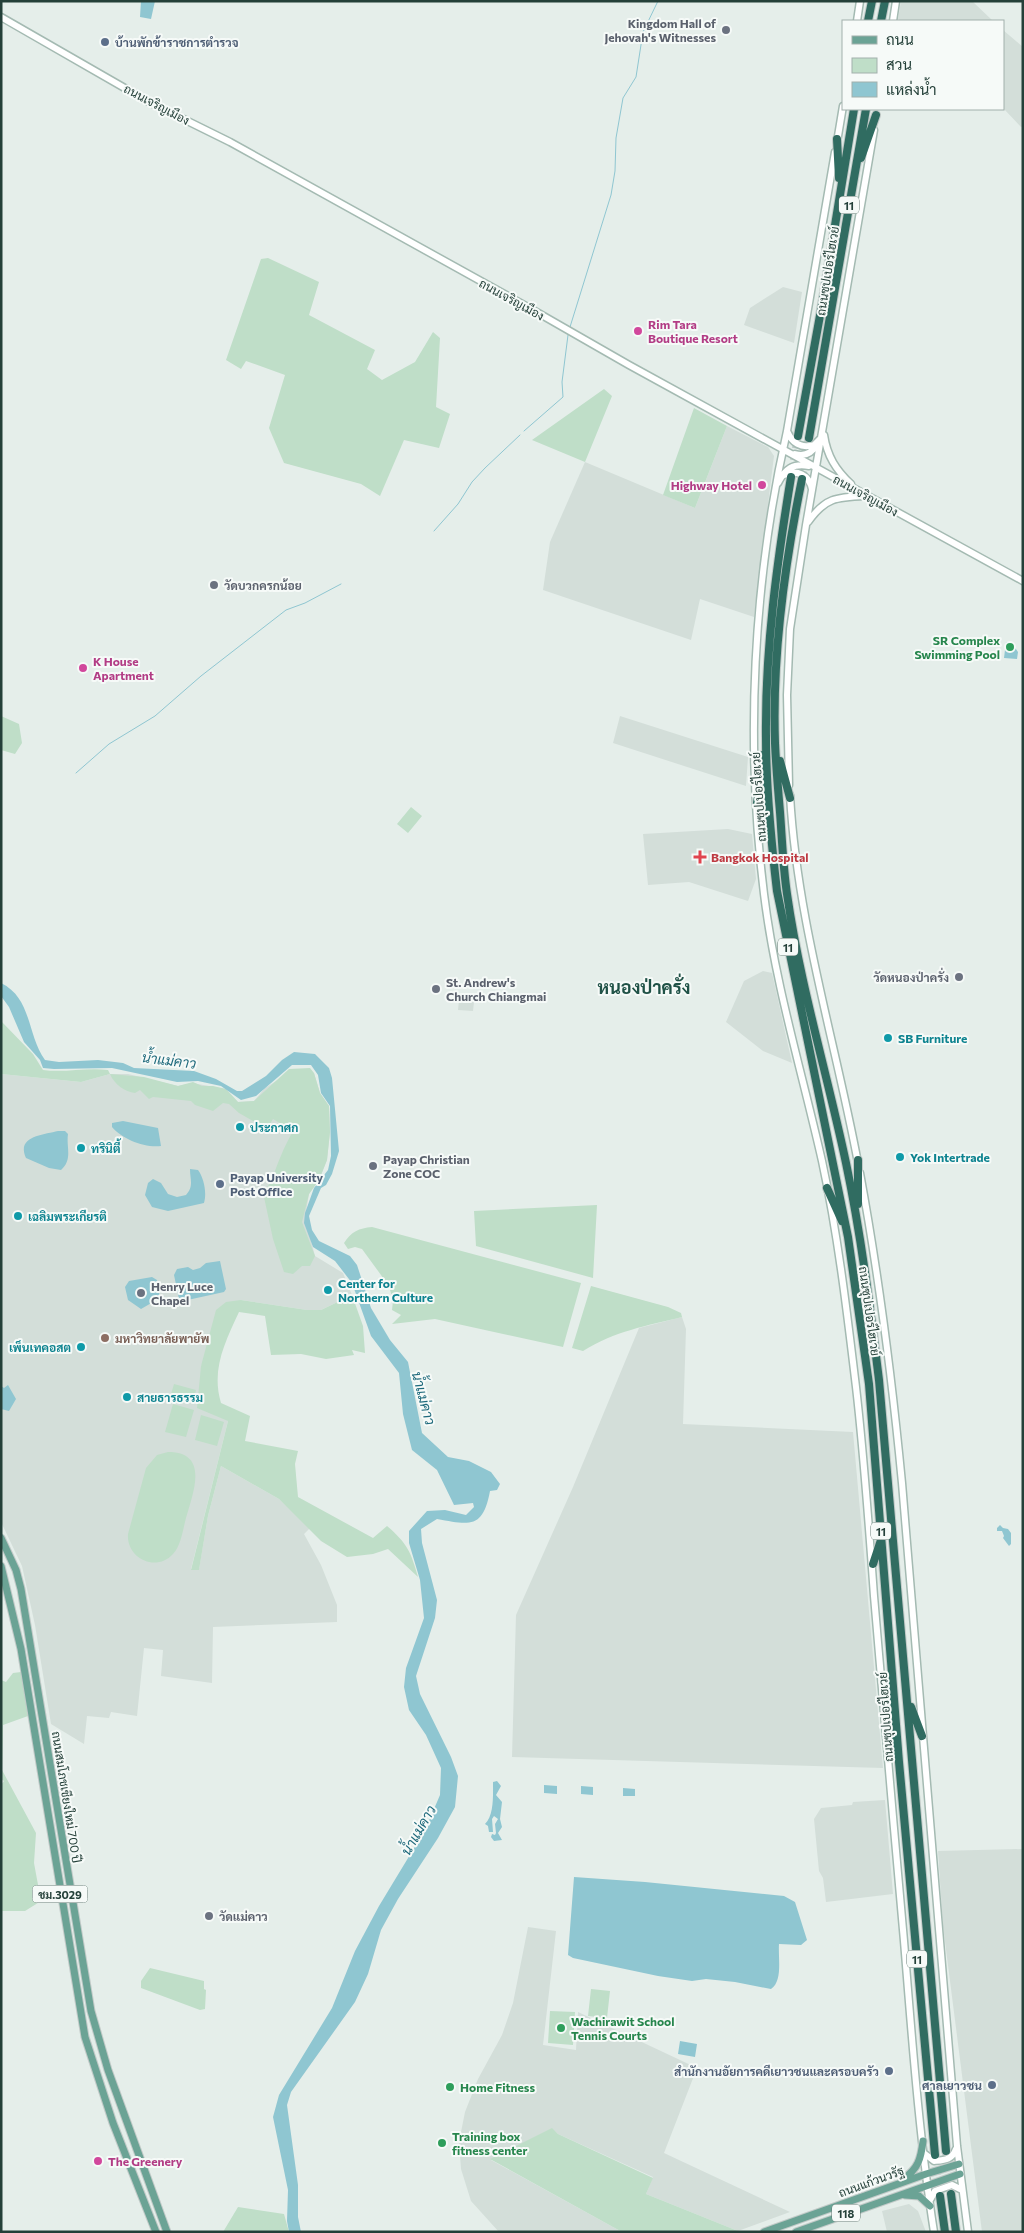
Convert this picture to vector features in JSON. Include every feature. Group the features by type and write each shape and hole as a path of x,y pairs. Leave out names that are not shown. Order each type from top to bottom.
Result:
{"highway":[{"path":"868,20 872,1"},
{"path":"881,20 885,1"},
{"name":"ถนนซุปเปอร์ไฮเวย์","path":"798,436 823,299 854,110"},
{"name":"ถนนซุปเปอร์ไฮเวย์","path":"809,438 866,110"},
{"path":"854,178 877,112"},
{"path":"837,139 839,195"},
{"name":"ถนนซุปเปอร์ไฮเวย์","path":"791,477 776,564 772,612 766,737 771,839 777,892 848,1237 869,1384 935,2155"},
{"name":"ถนนซุปเปอร์ไฮเวย์","path":"802,479 783,598 776,683 775,742 787,893 796,946 858,1220 879,1380 946,2151"},
{"path":"757,803 766,737"},
{"path":"775,742 790,798"},
{"path":"858,1160 858,1220"},
{"path":"828,1188 848,1237"},
{"path":"872,1564 882,1537"},
{"path":"908,1698 922,1736"},
{"path":"886,1725 900,1762"},
{"path":"950,2194 956,2232"},
{"path":"940,2196 945,2232"}],"main road":[{"path":"857,20 860,1"},
{"path":"893,20 896,1"},
{"name":"ถนนเจริญเมือง","path":"1,17 149,102 238,147 534,310 628,365 1023,581"},
{"path":"842,110 787,431 775,488 760,614 753,718 763,892 770,938 828,1188 856,1390 924,2154 934,2232"},
{"path":"877,112 790,629 787,754 790,798 805,921 858,1160 873,1242 892,1378 957,2148 968,2232"},
{"path":"771,442 779,440 787,431"},
{"path":"787,431 794,442 800,445 812,446 821,436"},
{"path":"783,450 798,455 806,455 812,452 821,436"},
{"path":"821,436 834,465 846,479 866,496"},
{"path":"775,488 788,469 796,465 816,467"},
{"path":"781,477 793,472 803,474 810,481 812,494"},
{"path":"806,525 818,508 828,501 841,497 866,496"},
{"name":"ถนนสมโภชเชียงใหม่ 700 ปี","path":"1,1538 10,1555 21,1589 93,2019 105,2062 167,2232"},
{"name":"ถนนสมโภชเชียงใหม่ 700 ปี","path":"1,1566 21,1649 85,2037 113,2123 156,2232"},
{"path":"892,2186 915,2170 921,2156 923,2142"},
{"path":"924,2154 934,2161 948,2159 953,2156 957,2148"},
{"name":"ถนนแก้วนวรัฐ","path":"764,2232 959,2164"},
{"name":"ถนนแก้วนวรัฐ","path":"796,2232 960,2174"},
{"path":"930,2204 937,2190 952,2185 962,2190"},
{"path":"897,2195 915,2195 923,2198 930,2204"},
{"name":"ชม.3029","path":"164,2223 171,2232"}],"shaded area":[{"path":"901,1 972,1 992,20 900,20 898,19"},
{"path":"1004,31 1023,47 1023,126 1021,127 1004,109"},
{"path":"783,287 802,292 794,343 744,325 750,308"},
{"path":"727,426 768,447 774,456 754,617 700,599 691,640 543,590 550,542 585,462 695,508"},
{"path":"620,716 748,757 746,786 613,743"},
{"name":"Bangkok Hospital","path":"728,829 752,834 756,879 748,901 689,882 648,885 643,834"},
{"path":"763,971 772,973 792,1063 763,1051 726,1022 744,981"},
{"path":"459,1000 474,1002 473,1011 458,1010"},
{"name":"มหาวิทยาลัยพายัพ","path":"314,1073 320,1093 329,1106 330,1132 327,1160 319,1180 309,1194 305,1218 315,1256 343,1273 352,1295 321,1310 307,1310 241,1300 201,1366 228,1421 191,1569 199,1569 208,1516 221,1466 279,1499 310,1528 304,1534 321,1565 337,1605 337,1622 213,1627 212,1683 161,1676 163,1650 144,1648 137,1716 111,1712 109,1718 87,1716 84,1744 51,1724 35,1625 22,1566 1,1522 1,1074 81,1082 110,1074 128,1074 178,1086 192,1083 226,1089 238,1102 254,1101 265,1088 281,1078"},
{"path":"682,1317 686,1329 683,1424 853,1432 883,1768 512,1757 516,1615 573,1487 639,1328"},
{"path":"885,1800 893,1894 826,1902 823,1878 819,1871 814,1819 821,1808 852,1805 853,1802"},
{"path":"1023,1849 1023,2232 982,2232 943,1926 938,1851"},
{"path":"528,1927 556,1931 543,2045 576,2050 578,2012 697,2068 664,2153 790,2212 738,2231 646,2194 653,2177 558,2134 552,2129 491,2160 622,2232 499,2232 471,2201 461,2169 459,2142 465,2112 478,2079 502,2035 513,2003"},
{"path":"909,2204 918,2211 926,2232 887,2232 882,2211"}],"green space":[{"path":"268,258 319,282 309,315 375,350 367,369 382,380 415,362 433,332 440,338 436,407 450,414 439,448 404,440 380,496 361,484 284,463 269,428 285,375 246,361 241,369 226,360 261,259"},
{"path":"604,389 612,396 585,462 532,440"},
{"path":"694,408 727,426 695,508 663,495"},
{"path":"1,716 19,724 22,743 15,754 1,750"},
{"path":"411,807 422,816 408,833 397,824"},
{"path":"1,1021 33,1054 43,1070 100,1069 108,1070 110,1074 81,1082 1,1074"},
{"path":"310,1068 314,1073 320,1093 329,1106 330,1132 327,1160 319,1180 309,1194 302,1222 315,1256 310,1266 302,1266 293,1274 284,1272 273,1239 264,1197 293,1131 273,1119 267,1129 239,1113 229,1104 223,1103 213,1111 195,1105 191,1101 153,1097 149,1099 140,1090 135,1093 124,1089 114,1081 110,1074 144,1077 178,1086 193,1082 202,1086 213,1086 226,1089 238,1102 254,1101 289,1069"},
{"path":"597,1205 593,1278 476,1246 474,1211"},
{"path":"372,1227 581,1283 563,1347 435,1319 392,1324 401,1315 392,1310 393,1301 389,1286 362,1249 355,1247 348,1249 344,1243 356,1231"},
{"path":"591,1286 668,1307 681,1313 682,1317 619,1334 583,1351 572,1348"},
{"path":"352,1295 363,1326 365,1353 352,1350 354,1355 326,1359 301,1354 271,1355 265,1316 239,1312 221,1356 218,1391 221,1403 250,1416 245,1441 298,1451 295,1464 298,1497 373,1538 387,1526 407,1548 418,1577 388,1549 373,1554 347,1557 321,1541 279,1499 221,1466 208,1516 199,1570 191,1570 228,1421 197,1408 201,1366 216,1310 226,1302 241,1300 307,1310 321,1310"},
{"path":"174,1384 196,1390 194,1400 171,1394"},
{"path":"173,1404 194,1410 186,1437 165,1432"},
{"path":"201,1415 224,1422 217,1446 195,1440"},
{"path":"168,1452 181,1454 190,1459 194,1466 194,1486 176,1551 166,1560 151,1562 143,1560 132,1550 128,1534 146,1468 157,1455"},
{"path":"21,1672 28,1716 3,1725 2,1770 36,1833 34,1863 41,1901 25,1911 1,1911 1,1785 4,1781 1,1779 1,1680 6,1682 13,1673"},
{"path":"150,1968 204,1981 204,1989 206,1990 205,2009 200,2010 141,1988 141,1981"},
{"path":"591,1989 610,1991 607,2018 588,2016"},
{"name":"Wachirawit School Tennis Courts","path":"550,2011 575,2012 573,2045 548,2043"},
{"path":"552,2128 558,2134 653,2178 646,2194 738,2231 622,2232 490,2159"},
{"path":"238,2207 284,2214 289,2232 223,2232"}],"water":[{"path":"141,1 155,1 151,19 140,17"},
{"name":"SR Complex Swimming Pool","path":"1006,642 1011,642 1018,652 1017,659 1004,658"},
{"path":"1,983 11,990 24,1007 35,1040 45,1060 59,1062 98,1060 123,1063 134,1068 194,1071 216,1079 237,1091 242,1091 266,1076 282,1060 294,1052 315,1054 329,1068 332,1078 339,1151 332,1174 326,1185 321,1188 309,1216 312,1230 319,1241 350,1256 357,1265 371,1308 390,1340 408,1362 422,1433 448,1457 469,1461 491,1472 500,1484 497,1490 490,1491 483,1512 473,1522 466,1523 437,1519 421,1529 422,1543 437,1600 435,1618 416,1676 420,1694 451,1757 458,1776 455,1807 381,1930 368,1974 355,2002 291,2092 287,2105 298,2185 298,2217 301,2232 289,2232 287,2221 288,2190 273,2117 279,2095 332,2008 355,1951 379,1906 425,1830 440,1795 441,1768 426,1735 409,1710 404,1687 406,1668 424,1618 420,1580 409,1543 409,1531 427,1511 445,1510 466,1515 474,1507 473,1503 454,1505 437,1470 412,1450 403,1414 399,1373 371,1336 352,1283 335,1261 313,1247 304,1223 305,1213 314,1188 328,1170 331,1156 330,1106 321,1093 318,1075 311,1065 292,1065 256,1096 241,1100 221,1086 198,1081 177,1082 112,1068 43,1068 40,1060 24,1042 9,1007 1,996"},
{"path":"123,1121 158,1128 161,1146 148,1146 134,1142 121,1135 112,1127 112,1123"},
{"path":"58,1131 65,1131 68,1134 68,1157 65,1166 61,1170 49,1168 26,1158 24,1151 28,1141"},
{"path":"190,1169 198,1170 202,1177 205,1190 204,1203 168,1211 152,1207 145,1195 148,1183 153,1179 161,1183 168,1194 177,1197 186,1195 191,1186"},
{"path":"220,1261 226,1289 224,1292 183,1301 179,1299 174,1275 177,1269 188,1267 193,1270 200,1268 206,1263"},
{"path":"152,1277 157,1280 160,1298 141,1309 128,1300 125,1287 129,1281"},
{"path":"8,1385 16,1399 9,1411 1,1409 1,1386 4,1388"},
{"path":"1000,1525 1011,1533 1011,1544 1009,1546 1003,1538 1002,1531 997,1531"},
{"path":"497,1781 501,1786 496,1795 502,1802 500,1819 502,1827 498,1833 502,1840 494,1841 491,1837 492,1834 495,1835 496,1833 495,1824 498,1819 494,1816 492,1819 493,1832 489,1832 488,1826 485,1824 491,1811 493,1782"},
{"path":"544,1785 557,1786 557,1794 544,1793"},
{"path":"581,1786 593,1787 593,1795 581,1794"},
{"path":"623,1788 635,1789 635,1796 623,1796"},
{"path":"574,1877 784,1896 795,1902 807,1940 801,1945 779,1944 779,1975 771,1989 735,1982 706,1979 692,1981 658,1976 573,1958 568,1955"},
{"path":"680,2041 697,2044 695,2057 678,2054"}],"waterway":[{"path":"570,327 611,195 615,171 616,138 623,98 636,77 643,32 658,1"},
{"path":"524,431 563,397 562,382 568,335"},
{"path":"434,531 458,504 472,482 520,435"},
{"path":"76,773 109,744 155,716 201,676 286,610 305,603 341,584"}],"tunnel":[{"path":"792,472 798,436"},
{"path":"802,479 809,438"},
{"path":"946,2151 951,2194"},
{"path":"935,2155 940,2196"}],"place":[{"name":"Kingdom Hall of Jehovah's Witnesses","path":"726,30"},
{"name":"บ้านพักข้าราชการตำรวจ","path":"105,42"},
{"name":"Rim Tara Boutique Resort","path":"638,331"},
{"name":"Highway Hotel","path":"762,485"},
{"name":"วัดบวกครกน้อย","path":"214,585"},
{"name":"SR Complex Swimming Pool","path":"1010,647"},
{"name":"K House Apartment","path":"83,668"},
{"name":"Bangkok Hospital","path":"700,857"},
{"name":"วัดหนองป่าครั่ง","path":"959,977"},
{"name":"St. Andrew's Church Chiangmai","path":"436,989"},
{"name":"SB Furniture","path":"888,1038"},
{"name":"ประกาศก","path":"240,1127"},
{"name":"ทรินิตี้","path":"81,1148"},
{"name":"Yok Intertrade","path":"900,1157"},
{"name":"Payap Christian Zone COC","path":"373,1166"},
{"name":"Payap University Post Office","path":"220,1184"},
{"name":"เฉลิมพระเกียรติ","path":"18,1216"},
{"name":"Center for Northern Culture","path":"328,1290"},
{"name":"Henry Luce Chapel","path":"141,1293"},
{"name":"มหาวิทยาลัยพายัพ","path":"105,1338"},
{"name":"เพ็นเทคอสต","path":"81,1347"},
{"name":"สายธารธรรม","path":"127,1397"},
{"name":"วัดแม่คาว","path":"209,1916"},
{"name":"Wachirawit School Tennis Courts","path":"561,2028"},
{"name":"สำนักงานอัยการคดีเยาวชนและครอบครัว","path":"889,2071"},
{"name":"ศาลเยาวชน","path":"992,2085"},
{"name":"Home Fitness","path":"450,2087"},
{"name":"Training box fitness center","path":"442,2143"},
{"name":"The Greenery","path":"98,2161"}],"district":[{"name":"หนองป่าครั่ง","path":"644,987"}],"water label":[{"name":"น้ำแม่คาว","path":"169,1060"},
{"name":"น้ำแม่คาว","path":"424,1398"},
{"name":"น้ำแม่คาว","path":"418,1830"}]}
